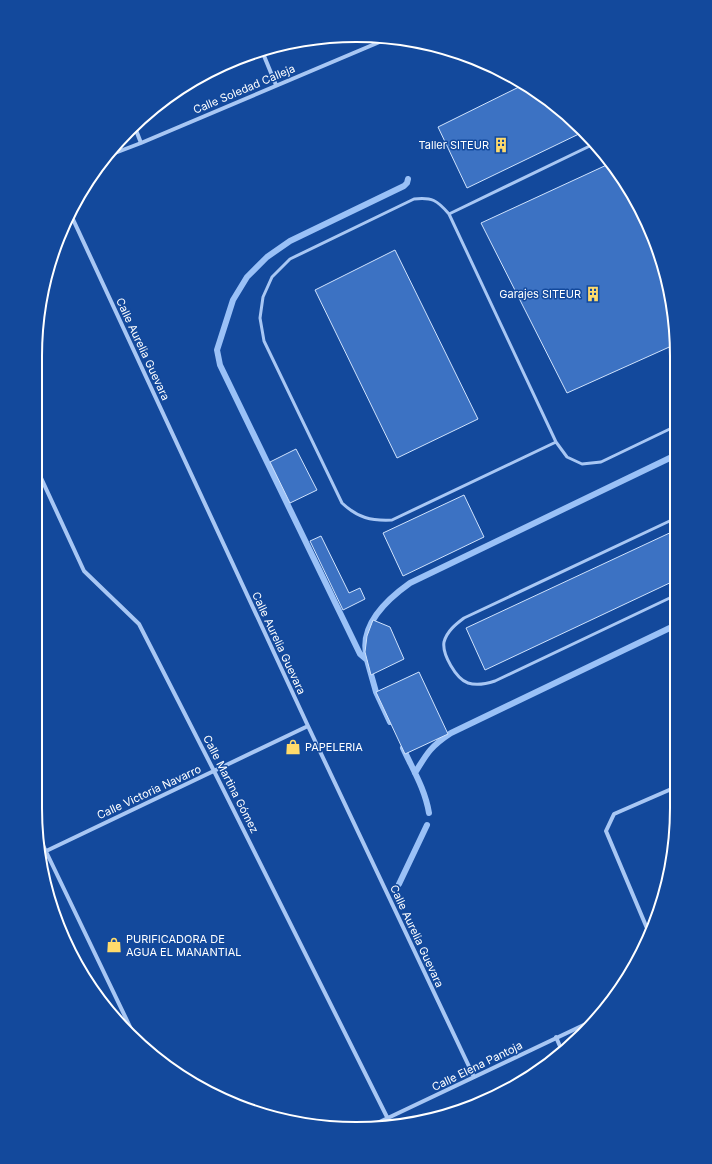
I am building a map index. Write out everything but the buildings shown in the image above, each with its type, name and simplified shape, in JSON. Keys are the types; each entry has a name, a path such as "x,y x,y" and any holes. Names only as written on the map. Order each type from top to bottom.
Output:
{"street":[{"name":"Calle Soledad Calleja","path":"117,152 377,43"},
{"path":"264,56 276,85"},
{"path":"137,131 142,143"},
{"name":"Calle Aurelia Guevara","path":"73,220 308,726 474,1077"},
{"name":"Calle Martina Gómez","path":"42,480 84,572 139,624 388,1119"},
{"name":"Calle Victoria Navarro","path":"45,851 308,726"},
{"path":"646,927 606,831 614,814 670,790"},
{"path":"46,856 129,1024"},
{"name":"Calle Elena Pantoja","path":"388,1119 582,1025"},
{"path":"556,1037 560,1046"}],"lane":[{"path":"449,214 589,146"},
{"path":"556,442 392,520 376,521 351,512 342,503 264,341 260,318 263,297 272,277 290,259 414,199 427,198 439,203 449,214 556,442 567,457 582,464 601,462 670,429"},
{"path":"670,521 464,618 452,627 444,642 447,659 454,672 466,683 483,685 495,681 670,598"}],"waterway":[{"path":"390,722 376,692 367,660 360,654 220,365 217,350 233,300 247,277 267,257 290,241 404,186 408,179"},
{"path":"367,658 365,646 370,625 383,606 410,583 670,458"},
{"path":"415,773 430,750 451,733 670,628"},
{"path":"403,748 422,788 429,813"},
{"path":"399,884 427,825"}],"place":[{"name":"Taller SITEUR","path":"501,145"},
{"name":"Garajes SITEUR","path":"593,294"},
{"name":"PAPELERIA","path":"293,747"},
{"name":"PURIFICADORA DE AGUA EL MANANTIAL","path":"114,945"}]}
